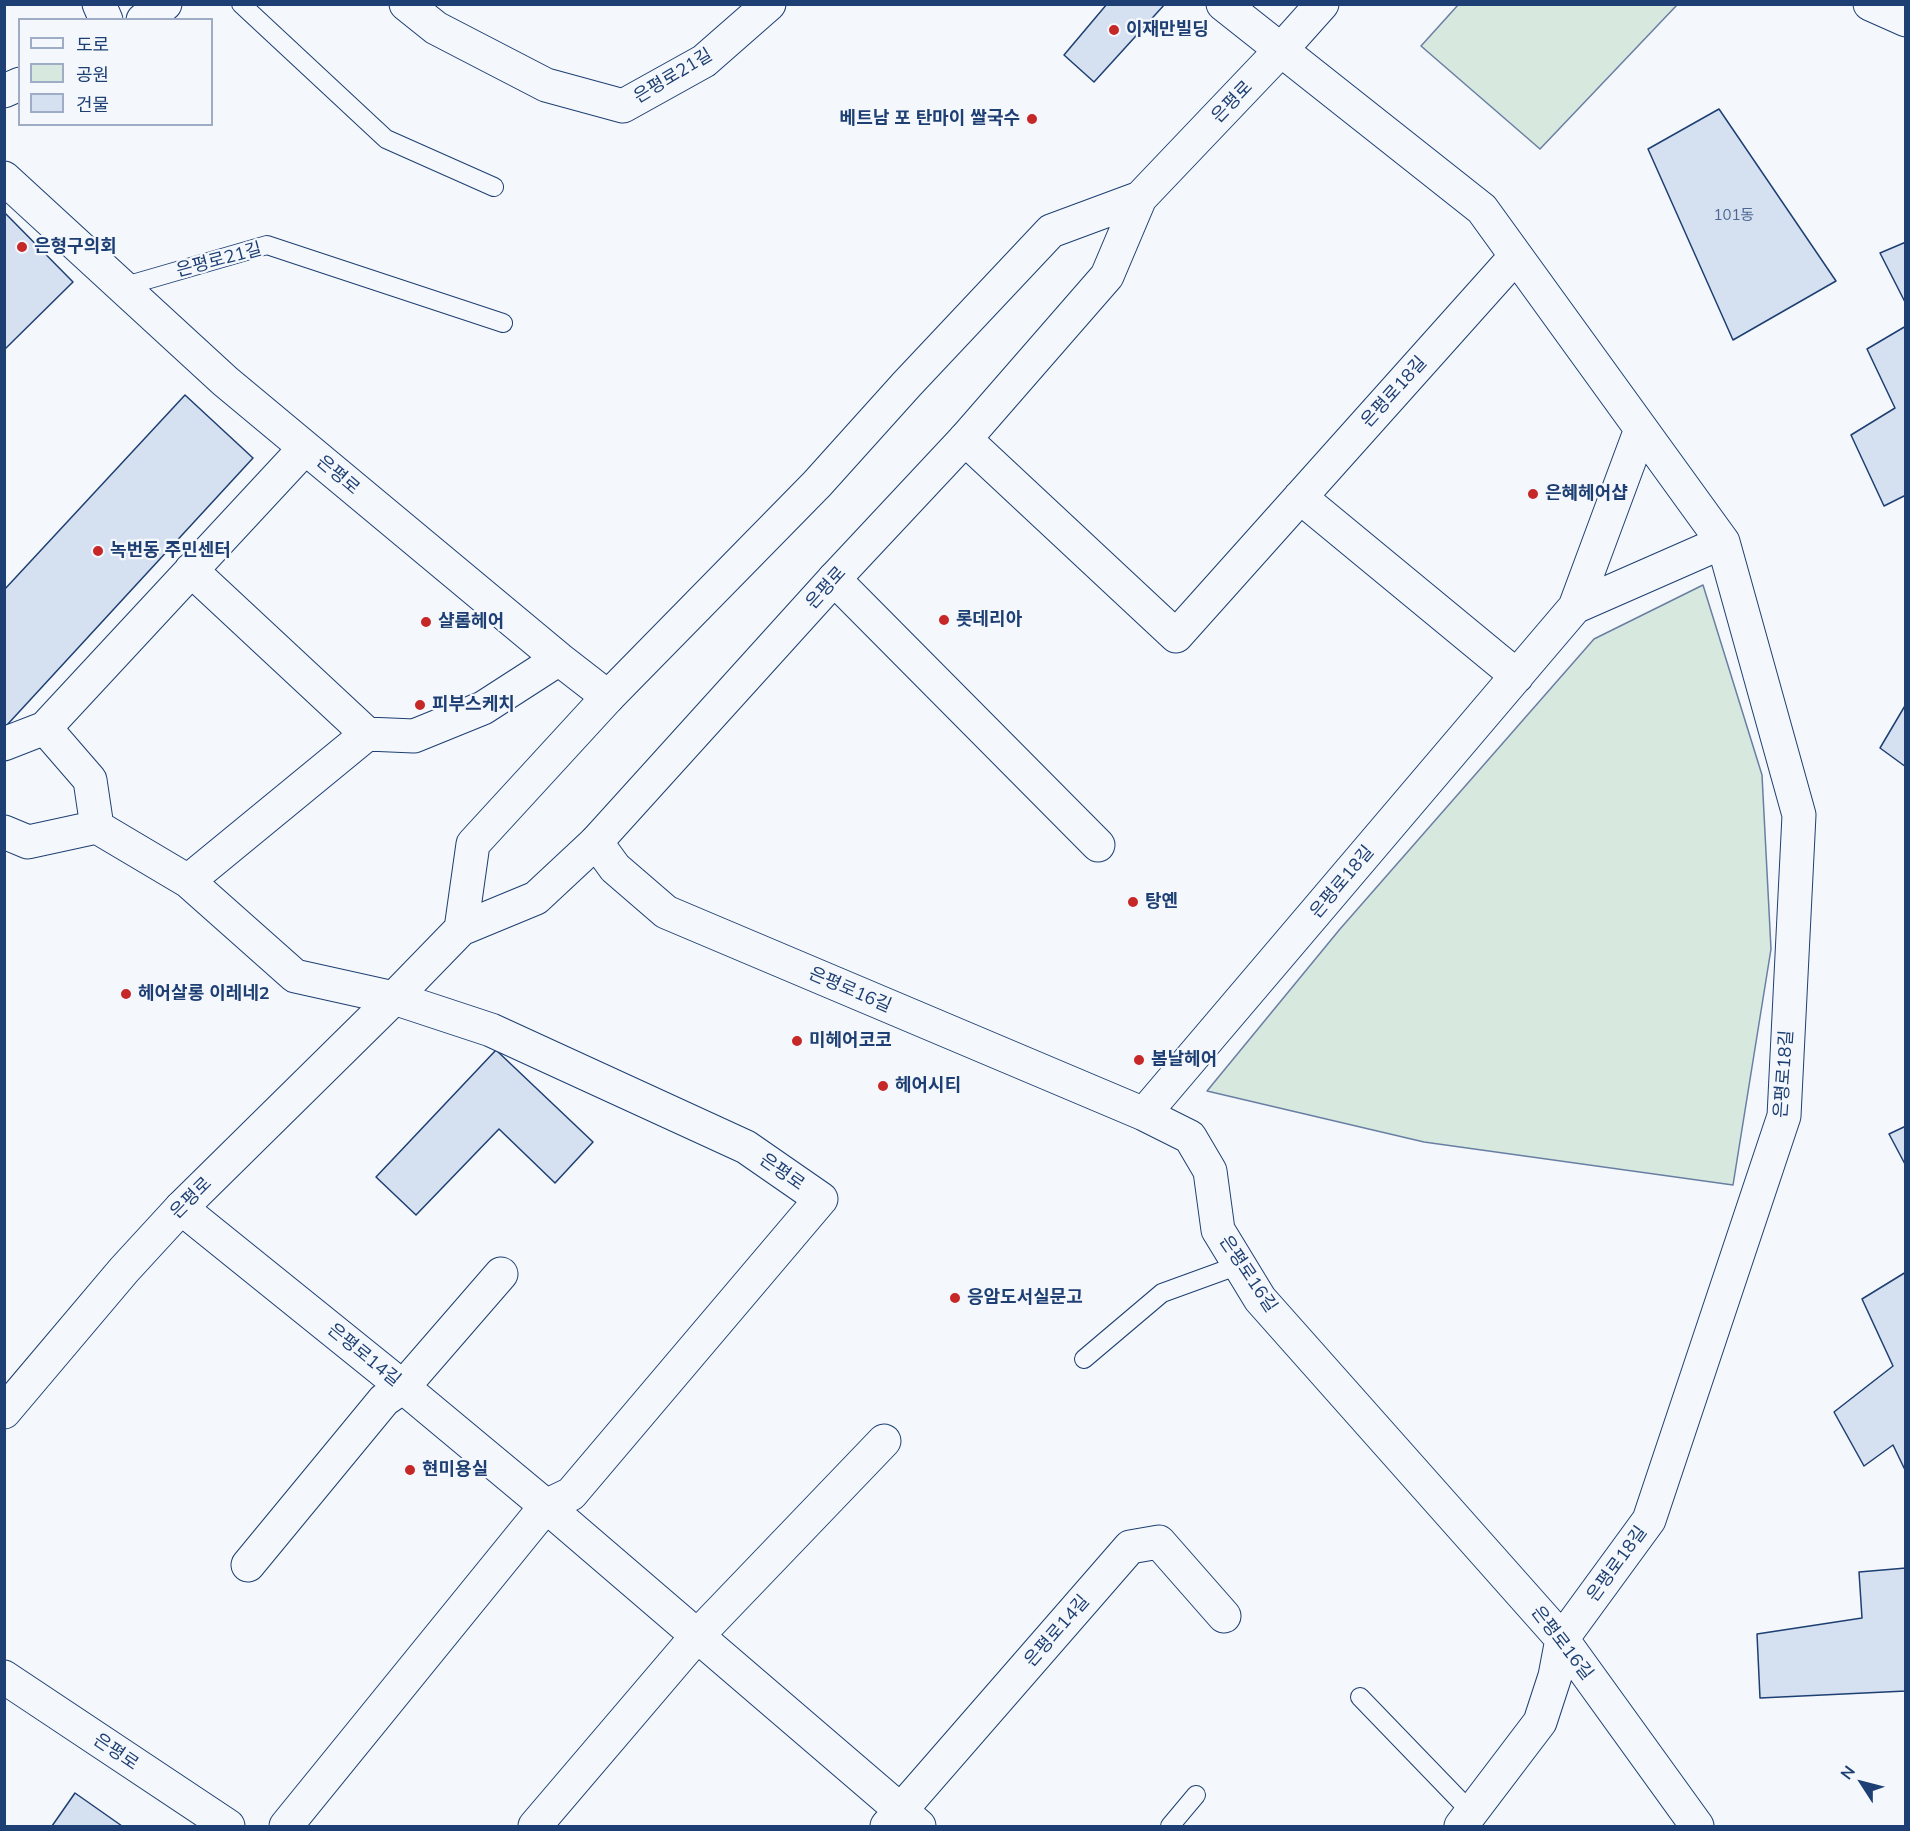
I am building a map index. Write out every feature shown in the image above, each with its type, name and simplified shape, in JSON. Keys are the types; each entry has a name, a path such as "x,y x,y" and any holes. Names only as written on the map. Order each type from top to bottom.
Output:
{"street":[{"path":"99,4 105,18"},
{"path":"146,18 165,4"},
{"name":"은평로21길","path":"406,4 436,28 546,85 622,106 705,61 769,4"},
{"name":"은평로18길","path":"1223,4 1482,209 1723,542 1799,815 1784,1116 1649,1520 1562,1639"},
{"name":"은평로","path":"8,1400 181,1208 394,998 461,928 536,898 596,842 834,579 965,439 1107,276 1140,198 1281,51 1322,4"},
{"path":"4,91 18,85"},
{"path":"4,178 122,286"},
{"name":"은평로","path":"461,928 473,843 608,697 817,484 907,384 1051,231 1140,198"},
{"name":"은평로18길","path":"965,439 1176,636 1516,256"},
{"name":"은평로","path":"122,286 225,381 558,659 608,697"},
{"path":"1575,607 1641,429"},
{"path":"4,744 45,728 305,448"},
{"path":"1300,497 1517,676"},
{"name":"은평로18길","path":"1144,1114 1575,607 1723,542"},
{"path":"191,570 367,734 414,736 483,708 558,659"},
{"path":"834,579 1098,845"},
{"path":"45,728 90,780 97,827"},
{"path":"188,881 367,734"},
{"path":"4,832 27,842 97,827 188,881 295,976 394,998"},
{"name":"은평로16길","path":"596,842 615,868 666,912 1144,1114 1190,1137 1210,1171 1218,1230 1260,1299 1562,1639 1697,1827"},
{"name":"은평로","path":"394,998 491,1030 746,1147 821,1199 572,1494 546,1506"},
{"name":"은평로14길","path":"181,1208 546,1506 697,1636 902,1821 1130,1547 1159,1542 1224,1616"},
{"path":"248,1565 384,1400 403,1387 501,1274"},
{"path":"534,1827 697,1636 884,1440"},
{"path":"286,1827 546,1506"},
{"path":"1466,1819 1540,1722 1555,1676 1562,1639"},
{"name":"은평로","path":"4,1677 228,1827"}],"lane":[{"path":"241,4 386,140 494,188"},
{"name":"은평로21길","path":"122,286 267,245 502,323"},
{"path":"1084,1359 1161,1293 1239,1265"},
{"path":"1360,1697 1466,1819"},
{"path":"1170,1827 1196,1795"}],"green space":[{"path":"1458,5 1677,5 1540,149 1421,46"},
{"path":"1703,585 1762,775 1771,949 1733,1185 1424,1142 1207,1091 1340,929 1594,639"}],"building":[{"name":"이재만빌딩","path":"1107,4 1165,4 1094,82 1064,55"},
{"path":"1719,109 1836,281 1733,340 1648,149"},
{"name":"은형구의회","path":"4,212 73,282 4,350"},
{"path":"1906,242 1906,304 1880,253"},
{"path":"1906,326 1906,495 1884,506 1851,435 1895,408 1867,349"},
{"path":"185,395 253,458 7,725 4,724 4,590"},
{"path":"1906,704 1906,767 1880,748"},
{"path":"496,1050 593,1142 555,1183 499,1129 416,1215 376,1177"},
{"path":"1906,1126 1906,1166 1889,1134"},
{"path":"1906,1272 1906,1472 1893,1445 1864,1466 1834,1412 1893,1366 1862,1299"},
{"path":"1906,1568 1906,1691 1760,1698 1757,1634 1862,1618 1859,1572"},
{"path":"75,1793 122,1826 52,1826"}],"place":[{"name":"이재만빌딩","path":"1114,30"},
{"name":"베트남 포 탄마이 쌀국수","path":"1032,119"},
{"name":"은형구의회","path":"22,247"},
{"name":"은혜헤어샵","path":"1533,494"},
{"name":"녹번동 주민센터","path":"98,551"},
{"name":"롯데리아","path":"944,620"},
{"name":"샬롬헤어","path":"426,622"},
{"name":"피부스케치","path":"420,705"},
{"name":"탕옌","path":"1133,902"},
{"name":"헤어살롱 이레네2","path":"126,994"},
{"name":"미헤어코코","path":"797,1041"},
{"name":"봄날헤어","path":"1139,1060"},
{"name":"헤어시티","path":"883,1086"},
{"name":"응암도서실문고","path":"955,1298"},
{"name":"현미용실","path":"410,1470"}]}
